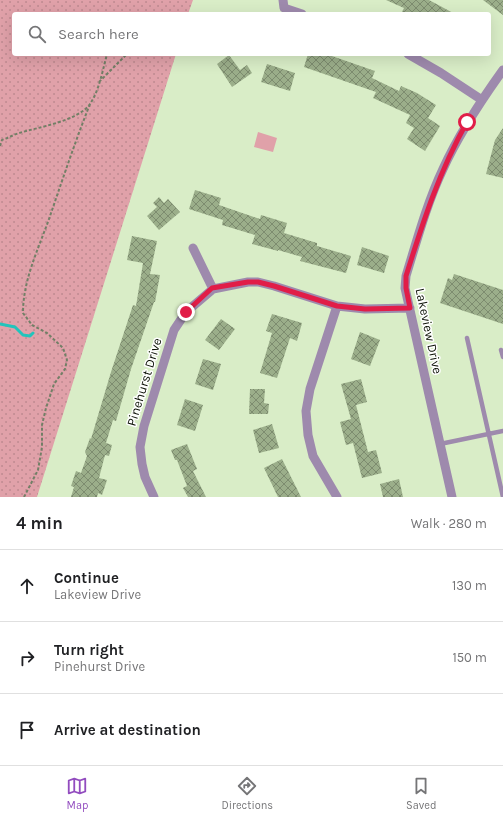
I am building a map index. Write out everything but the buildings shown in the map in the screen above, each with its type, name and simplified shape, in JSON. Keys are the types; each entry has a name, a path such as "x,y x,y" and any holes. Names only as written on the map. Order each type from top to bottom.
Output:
{"street":[{"path":"283,0 284,8 296,12"},
{"path":"411,56 441,73 482,100"},
{"name":"Lakeview Drive","path":"452,497 410,308 406,288 406,276 430,202 458,138 467,122 503,70"},
{"path":"193,248 212,288 240,283 258,282 337,306 365,309 410,308"},
{"name":"Pinehurst Drive","path":"154,497 145,477 142,464 140,447 144,426 174,330 186,312 212,288"},
{"path":"337,306 310,389 306,411 308,435 313,456 337,497"}],"lane":[{"path":"466,338 503,497"},
{"path":"501,350 503,357"},
{"path":"440,444 503,431"}],"path":[{"path":"24,497 38,470 42,447 42,425 46,408 54,384 65,369 67,360 63,348 47,333 32,325 23,313 23,296 36,250 48,221 106,56"},
{"path":"98,83 125,56"},
{"path":"0,146 2,140 17,134 66,120 82,112 90,104"}],"shaded area":[{"path":"0,0 193,0 189,12 12,12 12,56 175,56 37,497 0,497"},
{"path":"258,132 277,138 273,152 254,147"}],"waterway":[{"path":"0,324 15,327 23,335 30,336 33,333"}],"route":[{"path":"186,312 212,288 248,282 258,282 274,286 337,306 365,309 410,308 406,288 406,276 430,202 443,170 467,122"}]}
